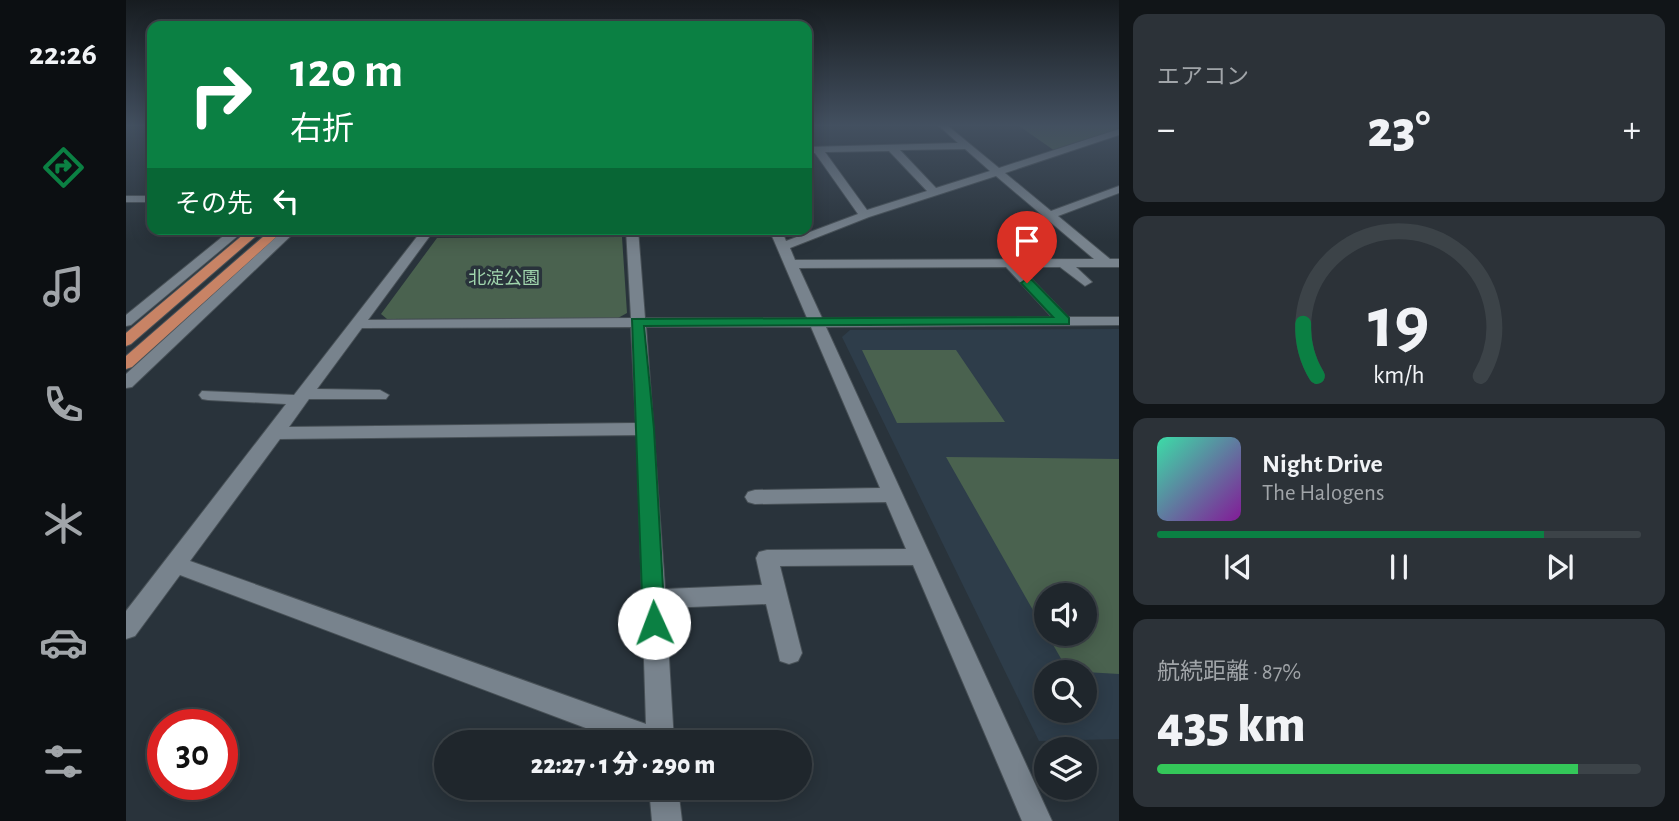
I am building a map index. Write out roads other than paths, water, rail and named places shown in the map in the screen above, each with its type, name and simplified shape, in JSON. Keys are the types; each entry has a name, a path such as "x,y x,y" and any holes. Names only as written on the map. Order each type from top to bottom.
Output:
{"main road":[{"path":"126,341 251,235"},
{"path":"126,364 272,235"}],"street":[{"path":"824,164 865,215"},
{"path":"908,164 934,192"},
{"path":"988,164 1113,263 1119,272"},
{"path":"783,247 865,215 1024,164"},
{"path":"1051,215 1116,193"},
{"path":"126,199 147,199"},
{"path":"126,322 233,235"},
{"path":"126,383 286,235"},
{"path":"126,629 424,235"},
{"path":"632,235 646,429 658,730"},
{"path":"783,247 1009,263 1113,263"},
{"path":"783,247 1037,821"},
{"path":"1009,263 1064,321"},
{"path":"1062,263 1085,282"},
{"path":"357,324 1119,321"},
{"path":"208,395 380,395"},
{"path":"274,433 646,429"},
{"path":"755,497 892,495"},
{"path":"789,653 767,558 920,557"},
{"path":"176,564 626,730"},
{"path":"653,599 774,594"},
{"path":"665,800 667,821"}],"park label":[{"name":"北淀公園","path":"504,278"}]}
